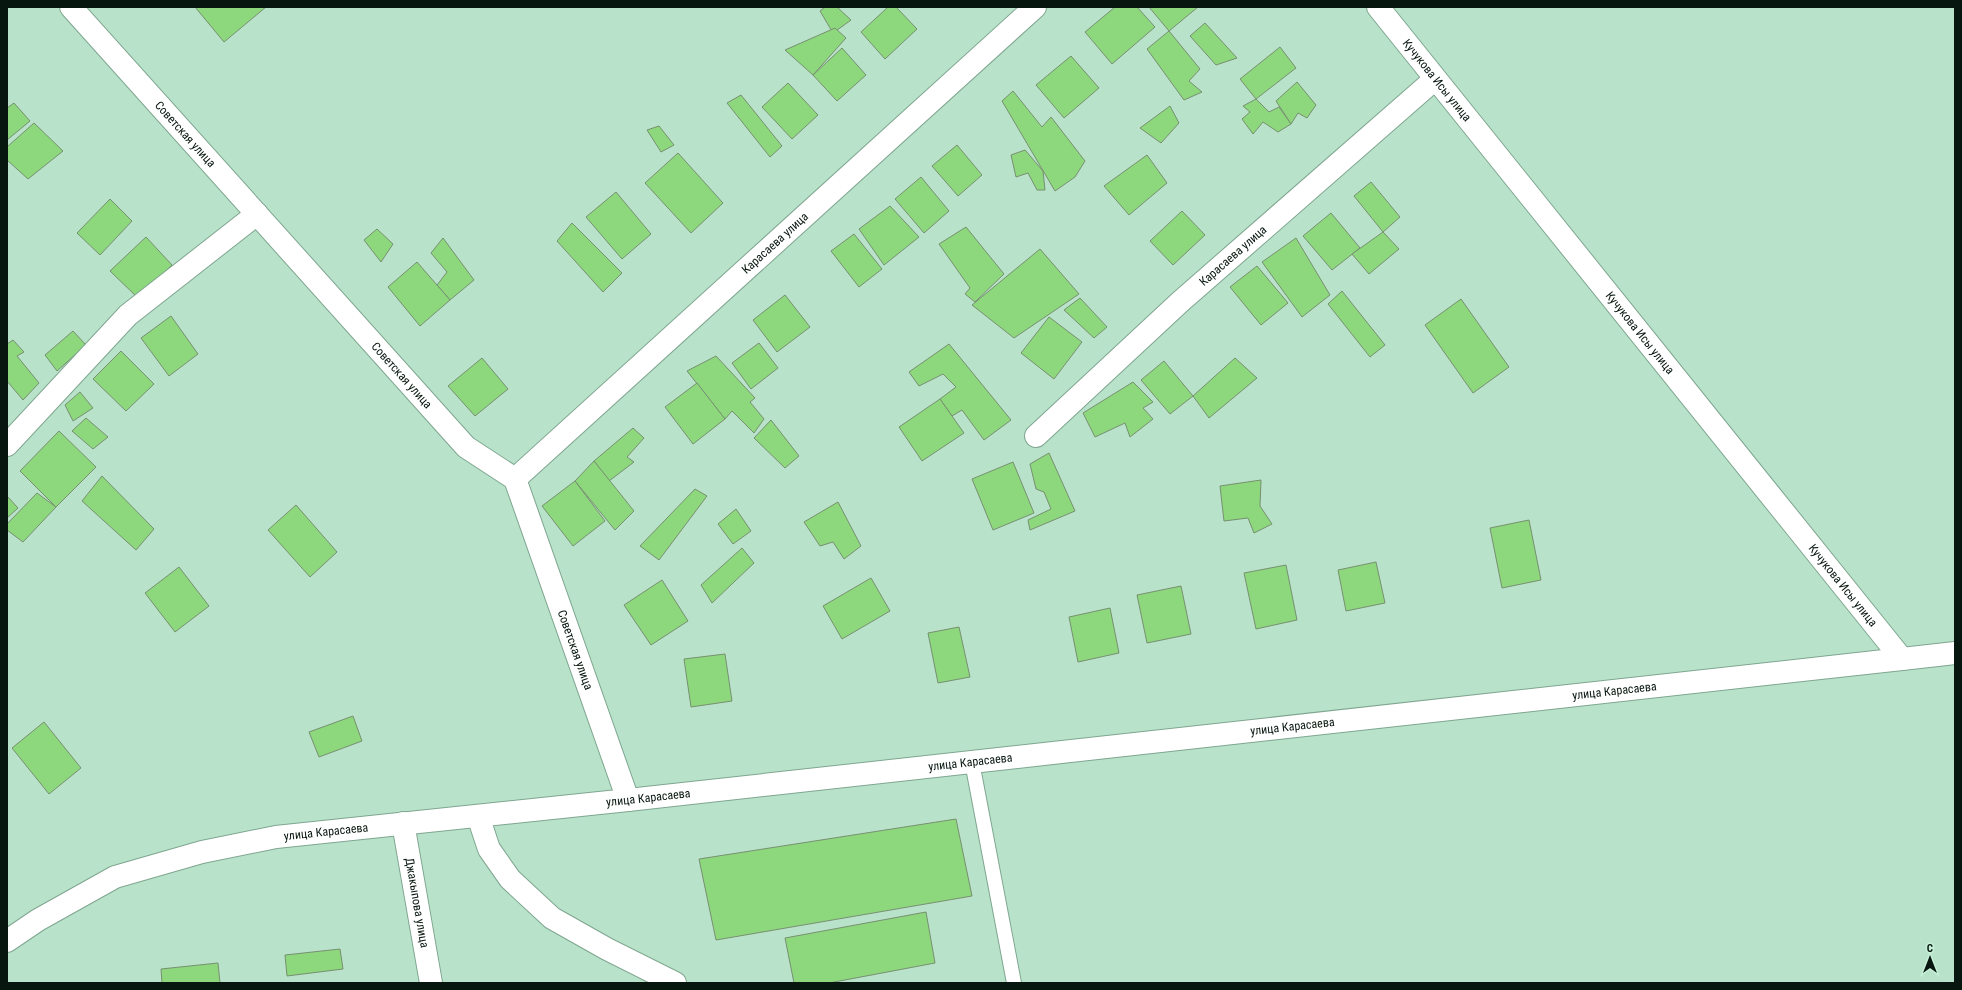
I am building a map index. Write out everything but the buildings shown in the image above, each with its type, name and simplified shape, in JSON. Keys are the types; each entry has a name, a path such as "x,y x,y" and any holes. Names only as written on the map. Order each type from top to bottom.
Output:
{"street":[{"name":"Советская улица","path":"71,7 466,447 515,479 628,800"},
{"name":"Карасаева улица","path":"515,479 1035,7"},
{"name":"Кучукова Исы улица","path":"1378,7 1902,659"},
{"name":"Карасаева улица","path":"1036,436 1180,302 1435,79"},
{"path":"7,445 128,315 257,214"},
{"name":"улица Карасаева","path":"7,941 38,920 115,877 202,852 276,837 628,800 1955,653"},
{"path":"478,816 489,849 510,879 552,918 675,983"},
{"name":"Джакыпова улица","path":"403,824 431,983"}],"lane":[{"path":"972,762 1014,983"}]}
